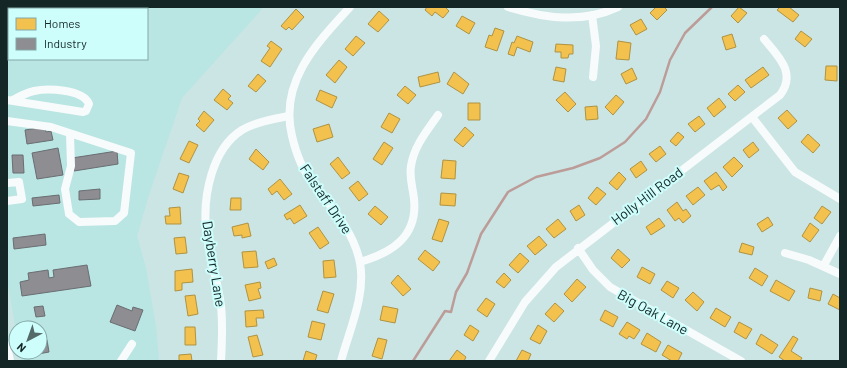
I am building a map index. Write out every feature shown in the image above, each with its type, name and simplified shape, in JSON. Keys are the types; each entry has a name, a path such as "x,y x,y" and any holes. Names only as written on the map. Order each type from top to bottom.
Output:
{"street":[{"name":"Falstaff Drive","path":"341,361 360,296 360,262 348,229 305,171 294,145 289,116 292,91 302,65 317,43 350,7"},
{"path":"508,7 565,19 592,15 618,7"},
{"path":"592,15 596,46 593,77"},
{"name":"Holly Hill Road","path":"489,361 516,316 535,289 556,267 578,248 780,95 784,89 787,78 787,70 764,39"},
{"path":"46,90 83,96 88,104 86,111 83,112 10,100 22,95 46,90"},
{"path":"360,262 375,258 392,250 409,230 414,212 410,174 412,158 418,144 438,115"},
{"name":"Dayberry Lane","path":"221,361 221,306 206,228 208,194 211,178 220,156 233,137 253,125 289,116"},
{"path":"752,117 795,172 840,199"},
{"path":"7,121 51,127 131,153 124,213 114,220 79,222 69,214 65,189 71,166 70,134"},
{"path":"7,183 19,182 22,199 7,201"},
{"path":"824,265 840,236"},
{"name":"Big Oak Lane","path":"578,248 592,270 610,287 741,361"},
{"path":"785,253 824,265 840,274"},
{"path":"121,361 132,344"},
{"path":"7,345 10,361"}],"shaded area":[{"path":"7,7 264,7 182,98 149,195 137,236 146,268 156,326 159,361 21,361 48,360 48,320 14,320 7,279"}],"building: Homes":[{"path":"427,7 445,7 449,11 443,18 435,12 432,16 425,10"},
{"path":"656,7 664,7 667,10 657,20 650,13"},
{"path":"739,7 747,13 738,23 731,16"},
{"path":"780,7 789,7 799,15 793,22 777,10"},
{"path":"296,9 304,17 292,30 289,27 286,30 281,26"},
{"path":"379,11 389,20 378,32 368,24"},
{"path":"462,16 475,23 469,34 456,26"},
{"path":"641,19 647,29 636,35 630,25"},
{"path":"495,28 504,31 497,51 485,47 489,35 492,36"},
{"path":"801,31 812,39 805,47 795,39"},
{"path":"732,34 736,47 726,50 722,37"},
{"path":"356,36 365,43 353,56 345,49"},
{"path":"517,36 533,42 530,52 517,47 514,56 508,54 512,42 514,43"},
{"path":"271,41 282,49 270,67 261,61 270,48 267,46"},
{"path":"618,41 631,43 629,60 616,59"},
{"path":"556,44 573,45 573,54 569,54 568,58 561,58 561,52 555,52"},
{"path":"339,60 347,67 335,83 326,75"},
{"path":"826,66 837,66 837,81 825,80"},
{"path":"556,67 566,69 564,82 553,80"},
{"path":"763,67 769,75 751,88 745,80"},
{"path":"632,68 637,79 626,84 621,74"},
{"path":"438,72 440,82 420,87 418,77"},
{"path":"454,72 469,84 463,94 447,84"},
{"path":"258,74 266,81 256,92 248,86"},
{"path":"738,85 745,92 735,101 728,94"},
{"path":"405,86 416,95 408,104 397,95"},
{"path":"223,89 231,96 228,99 233,103 227,110 214,100"},
{"path":"320,90 337,97 332,108 316,100"},
{"path":"565,92 576,104 568,112 556,100"},
{"path":"616,95 624,102 613,115 605,107"},
{"path":"719,98 726,107 714,117 707,108"},
{"path":"468,103 480,103 480,120 468,120"},
{"path":"597,106 598,119 586,120 585,107"},
{"path":"787,110 797,121 788,129 778,118"},
{"path":"204,111 214,120 204,132 196,125 200,121 198,119"},
{"path":"389,113 400,119 392,133 381,127"},
{"path":"699,116 705,124 695,132 688,124"},
{"path":"329,124 333,137 317,142 313,129"},
{"path":"465,127 474,135 463,147 454,140"},
{"path":"678,132 684,137 676,146 670,141"},
{"path":"808,134 820,145 813,153 801,142"},
{"path":"189,141 198,145 189,163 180,159"},
{"path":"384,142 393,148 382,165 373,159"},
{"path":"753,142 759,150 749,158 743,150"},
{"path":"660,146 666,154 656,162 649,154"},
{"path":"256,149 269,162 263,170 249,159"},
{"path":"338,157 350,173 342,179 330,164"},
{"path":"734,157 743,166 732,177 723,167"},
{"path":"443,160 456,161 455,179 441,178"},
{"path":"641,161 647,170 636,178 630,169"},
{"path":"619,172 626,179 617,190 609,183"},
{"path":"716,172 727,187 723,191 719,185 711,190 704,181"},
{"path":"179,173 189,176 183,193 173,189"},
{"path":"280,179 292,194 284,200 277,191 272,195 268,189"},
{"path":"358,181 368,194 359,201 349,188"},
{"path":"597,187 606,194 596,205 588,198"},
{"path":"698,187 705,195 693,205 686,196"},
{"path":"441,193 456,194 455,206 440,205"},
{"path":"231,198 241,198 241,210 230,210"},
{"path":"677,202 683,211 686,209 691,216 683,223 679,218 675,221 667,210"},
{"path":"300,205 307,216 294,224 290,218 287,220 284,215"},
{"path":"579,205 585,215 576,221 570,211"},
{"path":"375,206 388,217 381,225 368,214"},
{"path":"822,206 831,212 822,224 814,218"},
{"path":"180,207 181,224 166,224 165,216 170,216 169,208"},
{"path":"768,217 773,225 762,232 757,224"},
{"path":"659,218 665,226 651,235 646,227"},
{"path":"439,219 449,222 442,242 432,239"},
{"path":"558,219 566,229 554,238 546,229"},
{"path":"248,223 251,236 242,238 242,235 234,236 232,227"},
{"path":"810,223 819,230 810,242 802,236"},
{"path":"318,227 329,243 320,249 309,233"},
{"path":"539,236 547,245 535,255 527,246"},
{"path":"185,237 187,253 176,254 174,238"},
{"path":"742,243 754,247 752,255 739,252"},
{"path":"618,249 630,260 622,268 611,258"},
{"path":"425,250 440,262 433,271 418,259"},
{"path":"256,251 258,267 244,268 242,252"},
{"path":"520,253 529,261 518,273 509,265"},
{"path":"274,258 277,265 268,269 265,262"},
{"path":"334,260 336,277 324,278 323,261"},
{"path":"642,267 655,274 650,284 637,277"},
{"path":"755,268 768,276 762,286 749,278"},
{"path":"192,269 193,282 182,283 182,290 175,291 175,271"},
{"path":"504,273 511,280 504,288 496,282"},
{"path":"398,275 411,289 403,296 391,283"},
{"path":"577,279 586,287 572,302 564,294"},
{"path":"776,280 795,291 789,301 770,291"},
{"path":"667,281 679,288 673,298 661,290"},
{"path":"260,282 261,288 258,289 261,298 249,301 245,285"},
{"path":"810,288 822,291 820,301 808,298"},
{"path":"323,291 334,294 328,313 317,310"},
{"path":"693,292 704,302 697,311 685,300"},
{"path":"833,294 840,298 840,310 828,304"},
{"path":"195,295 198,314 188,316 185,296"},
{"path":"486,298 495,304 487,317 477,310"},
{"path":"555,303 564,311 554,322 545,314"},
{"path":"383,306 398,309 395,323 380,320"},
{"path":"716,308 731,317 725,327 710,318"},
{"path":"263,310 264,318 256,318 257,326 246,327 245,311"},
{"path":"605,310 618,317 613,327 600,320"},
{"path":"312,321 325,324 321,340 308,337"},
{"path":"627,322 640,330 634,339 629,336 627,339 619,334"},
{"path":"739,322 752,329 746,339 734,332"},
{"path":"470,325 479,331 473,341 464,335"},
{"path":"538,325 547,331 540,344 530,339"},
{"path":"185,327 195,327 196,345 185,345"},
{"path":"647,333 661,342 656,352 641,344"},
{"path":"761,334 778,345 772,354 756,344"},
{"path":"257,335 263,355 253,357 248,337"},
{"path":"793,336 798,339 791,351 802,358 800,361 785,361 779,357"},
{"path":"378,338 387,340 382,359 372,356"},
{"path":"668,345 682,353 678,361 672,361 662,355"},
{"path":"457,350 466,357 464,361 449,361"},
{"path":"522,350 531,354 528,361 516,361"},
{"path":"306,351 317,355 315,361 303,361"},
{"path":"191,354 192,361 179,361 179,355"}],"building: Industry":[{"path":"7,7 20,8 8,8 7,20"},
{"path":"45,127 46,132 51,131 53,140 27,144 25,130"},
{"path":"58,148 63,175 37,179 32,153"},
{"path":"117,151 118,164 74,171 72,158"},
{"path":"12,155 23,155 24,173 13,173"},
{"path":"100,189 100,199 79,200 79,191"},
{"path":"59,195 60,203 33,206 32,198"},
{"path":"45,234 46,245 14,249 13,238"},
{"path":"87,265 91,286 22,296 20,282 29,280 28,273 48,270 49,278 54,277 53,270"},
{"path":"117,305 132,311 133,307 143,310 135,331 110,322"},
{"path":"43,306 45,316 36,317 34,307"}],"waterway":[{"path":"413,361 445,311 451,312 456,292 467,273 481,234 508,192 536,177 573,168 600,158 625,142 646,119 660,92 670,60 685,33 712,7"}]}
